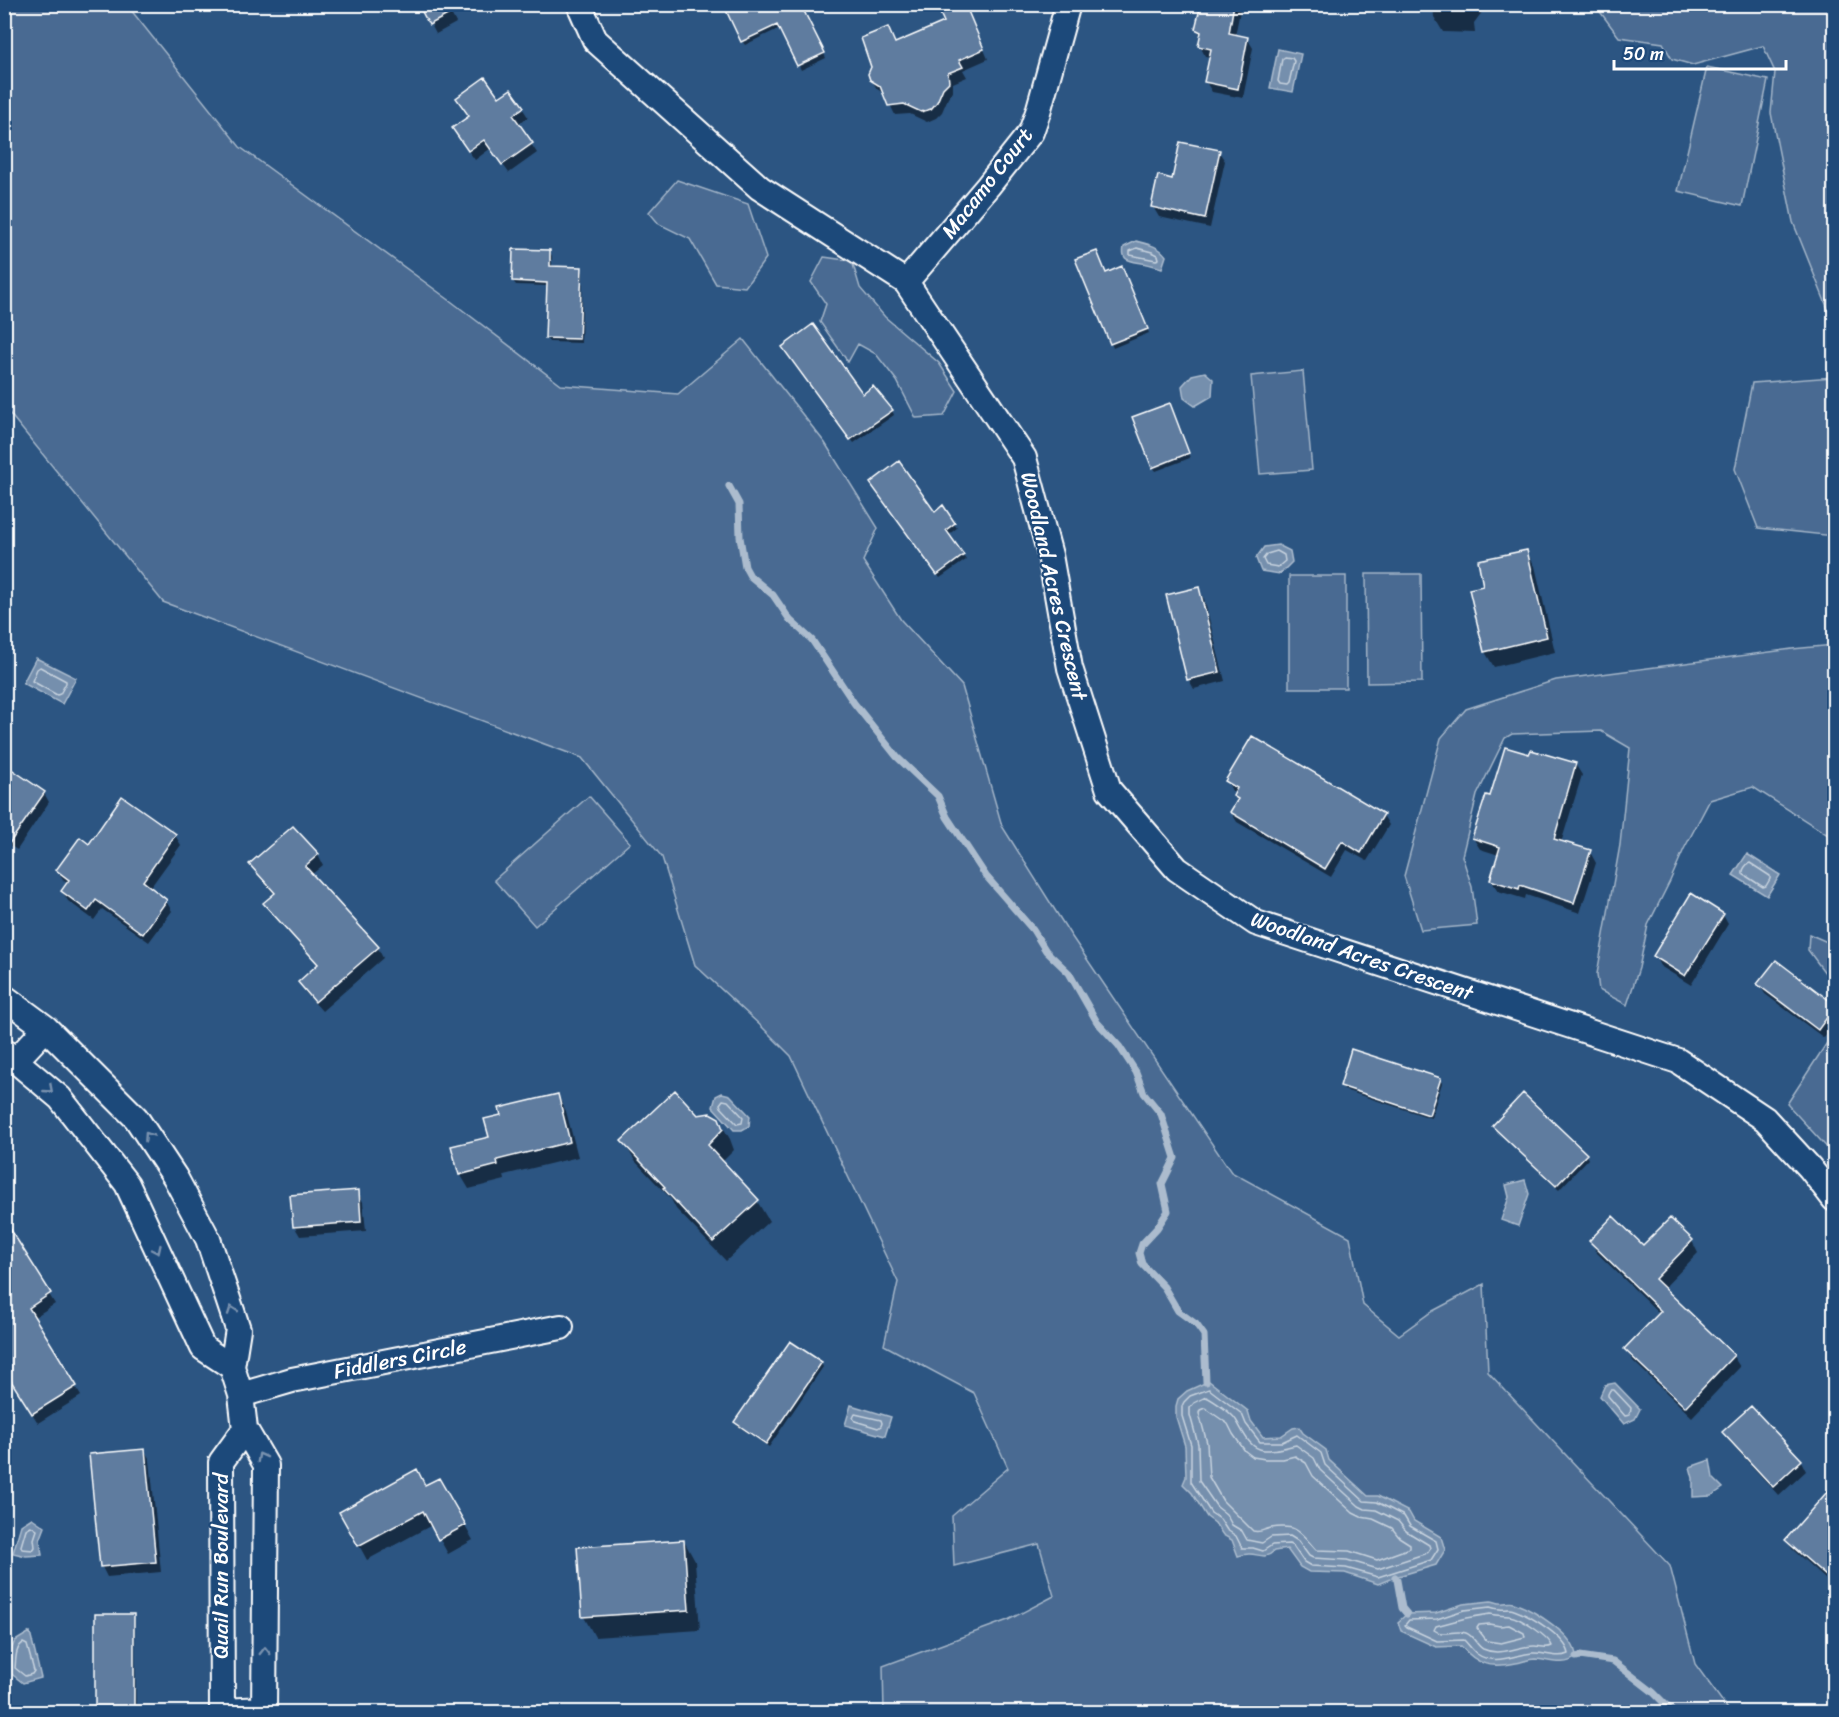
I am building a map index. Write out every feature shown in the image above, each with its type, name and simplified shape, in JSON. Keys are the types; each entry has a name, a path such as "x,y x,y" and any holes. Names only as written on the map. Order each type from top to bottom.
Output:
{"street":[{"name":"Woodland Acres Crescent","path":"579,4 595,40 760,188 906,282 1024,458 1050,555 1070,668 1108,790 1177,869 1256,923 1678,1061 1765,1119 1810,1168 1834,1199"},
{"name":"Macamo Court","path":"906,282 1031,132 1068,4"},
{"name":"Quail Run Boulevard","path":"4,997 46,1028 136,1118 175,1177 208,1239 238,1329 232,1367 241,1395 245,1429 266,1465 264,1711 222,1712 221,1462 245,1429"},
{"path":"46,1028 10,1056 60,1098 127,1184 203,1348 232,1367"},
{"name":"Fiddlers Circle","path":"241,1395 292,1380 561,1327"}],"shaded area":[{"path":"4,5 127,5 240,147 561,385 678,394 743,339 825,443 878,528 863,561 901,620 962,686 1002,826 1070,934 1231,1172 1350,1237 1363,1305 1399,1335 1431,1312 1484,1284 1488,1372 1670,1566 1695,1664 1730,1712 884,1712 883,1666 1008,1620 1054,1596 1039,1544 954,1566 952,1516 1008,1468 974,1393 884,1345 898,1282 791,1056 695,965 662,857 582,758 163,602 5,408"},
{"path":"1595,5 1834,5 1834,324 1793,222 1771,113 1775,72 1763,46 1693,65 1672,59 1663,43 1619,37"},
{"path":"1707,67 1768,80 1742,206 1678,191"},
{"path":"677,180 748,204 766,258 745,287 716,284 690,239 659,224 649,212"},
{"path":"824,257 852,261 860,288 885,317 939,363 957,391 944,416 916,418 897,381 876,354 858,344 848,362 820,322 826,304 811,282"},
{"path":"1303,371 1312,470 1260,474 1251,376"},
{"path":"1834,377 1834,536 1758,528 1735,469 1752,383"},
{"path":"1366,574 1421,574 1422,682 1367,683"},
{"path":"1289,576 1346,576 1346,688 1289,688"},
{"path":"1834,645 1834,839 1753,787 1710,800 1648,925 1639,968 1627,1005 1599,990 1597,974 1620,845 1630,748 1601,731 1512,734 1505,738 1477,795 1462,856 1472,887 1477,925 1421,930 1404,876 1441,738 1466,709 1556,680"},
{"path":"589,796 630,843 535,926 494,880"},
{"path":"1809,934 1834,945 1834,985 1808,950"},
{"path":"1834,1032 1834,1155 1787,1104"}],"water":[{"path":"1278,49 1301,54 1293,92 1270,88"},
{"path":"1136,241 1153,246 1166,256 1162,268 1125,258 1124,247"},
{"path":"1205,372 1213,379 1212,396 1195,406 1184,398 1182,386 1192,375"},
{"path":"1278,545 1290,551 1292,562 1280,574 1261,571 1256,558 1264,547"},
{"path":"36,658 76,678 62,704 23,683"},
{"path":"1747,854 1780,875 1767,896 1733,875"},
{"path":"722,1093 730,1095 750,1116 749,1126 742,1130 734,1130 713,1107 716,1096"},
{"path":"1525,1180 1529,1194 1518,1226 1501,1220 1509,1197 1506,1185"},
{"path":"1209,1381 1248,1411 1251,1421 1263,1437 1281,1436 1299,1427 1303,1433 1326,1450 1329,1460 1368,1496 1378,1496 1409,1512 1414,1521 1441,1537 1445,1550 1436,1565 1378,1584 1345,1573 1309,1572 1300,1567 1287,1549 1274,1551 1265,1556 1249,1554 1238,1556 1232,1540 1223,1535 1215,1523 1207,1517 1192,1493 1183,1484 1186,1477 1185,1446 1176,1417 1176,1406 1178,1399 1187,1391"},
{"path":"1615,1383 1640,1409 1635,1419 1624,1424 1600,1396 1605,1385"},
{"path":"851,1405 891,1417 885,1436 845,1425"},
{"path":"1710,1460 1713,1478 1723,1488 1711,1496 1693,1497 1693,1478 1690,1467"},
{"path":"32,1518 45,1527 40,1540 42,1555 26,1556 13,1553 21,1525"},
{"path":"1491,1601 1514,1603 1542,1617 1569,1640 1576,1657 1567,1662 1535,1659 1507,1665 1486,1664 1473,1658 1461,1646 1436,1647 1401,1631 1398,1622 1407,1614 1436,1613 1463,1604"},
{"path":"30,1632 41,1678 23,1683 9,1672 10,1652 15,1641"}],"building":[{"path":"418,4 468,4 429,25"},
{"path":"723,4 817,4 804,11 825,53 797,66 777,25 741,42"},
{"path":"950,4 965,4 984,49 959,60 963,67 948,73 949,82 931,109 921,112 904,104 888,106 880,86 870,80 868,74 871,67 861,38 888,27 895,43 944,22 938,9"},
{"path":"1201,4 1234,4 1229,33 1248,37 1238,89 1204,82 1211,49 1198,46 1201,32 1195,29"},
{"path":"485,77 499,97 511,89 524,107 513,115 533,143 502,165 484,140 468,151 452,128 469,116 456,98"},
{"path":"1180,142 1220,150 1205,219 1151,207 1158,175 1172,179"},
{"path":"513,249 550,250 550,266 582,267 579,339 545,338 547,283 512,281"},
{"path":"1097,251 1106,273 1122,266 1148,329 1110,344 1075,259"},
{"path":"813,324 863,394 873,386 893,410 850,440 782,347"},
{"path":"1170,403 1189,453 1152,468 1132,417"},
{"path":"899,461 935,512 943,505 955,523 946,530 964,555 937,575 870,483"},
{"path":"1527,550 1547,637 1484,652 1469,589 1483,586 1478,560"},
{"path":"1199,587 1220,672 1187,680 1166,595"},
{"path":"1252,736 1384,814 1361,853 1342,841 1325,869 1230,812 1238,799 1233,796 1237,788 1225,781"},
{"path":"1505,747 1529,754 1531,750 1576,763 1554,839 1591,850 1574,903 1520,885 1519,889 1490,880 1500,847 1472,838 1486,795 1490,796"},
{"path":"4,764 45,792 4,851"},
{"path":"122,796 176,834 143,881 167,900 143,934 96,900 88,911 61,891 69,880 56,870 80,837 89,844"},
{"path":"293,826 319,854 305,866 379,947 315,1002 298,982 318,964 263,903 275,893 249,864"},
{"path":"1691,893 1724,914 1685,976 1653,956"},
{"path":"1776,960 1834,1004 1834,1008 1818,1030 1757,984"},
{"path":"1351,1049 1441,1078 1429,1115 1340,1086"},
{"path":"675,1090 698,1115 710,1113 719,1118 723,1129 708,1145 759,1200 713,1242 621,1141"},
{"path":"1523,1093 1587,1154 1556,1186 1492,1126"},
{"path":"558,1094 570,1142 497,1160 498,1165 459,1175 451,1146 489,1137 484,1119 501,1115 499,1108"},
{"path":"359,1190 361,1222 293,1227 290,1195"},
{"path":"1613,1216 1643,1245 1670,1218 1693,1240 1655,1279 1734,1355 1685,1407 1624,1349 1661,1311 1589,1241"},
{"path":"4,1219 51,1293 29,1308 77,1386 32,1414 4,1370"},
{"path":"790,1341 822,1362 766,1444 734,1422"},
{"path":"1751,1406 1802,1460 1773,1487 1722,1432"},
{"path":"145,1449 156,1562 100,1567 89,1454"},
{"path":"417,1469 425,1485 439,1478 466,1525 438,1540 423,1511 358,1546 339,1512"},
{"path":"1834,1484 1834,1583 1785,1540"},
{"path":"684,1540 689,1610 582,1617 577,1547"},
{"path":"95,1614 134,1614 134,1708 95,1708"}],"waterway":[{"path":"729,486 739,504 740,537 745,567 750,576 773,595 790,620 812,640 854,703 897,757 938,796 947,817 986,876 1033,930 1046,951 1069,973 1097,1022 1119,1046 1136,1072 1144,1093 1161,1114 1175,1158 1162,1184 1168,1211 1157,1228 1142,1244 1139,1253 1142,1264 1164,1287 1178,1311 1196,1324 1204,1335 1206,1382"},
{"path":"1395,1577 1402,1608 1407,1614"},
{"path":"1576,1657 1613,1661 1653,1692 1673,1712"}]}
